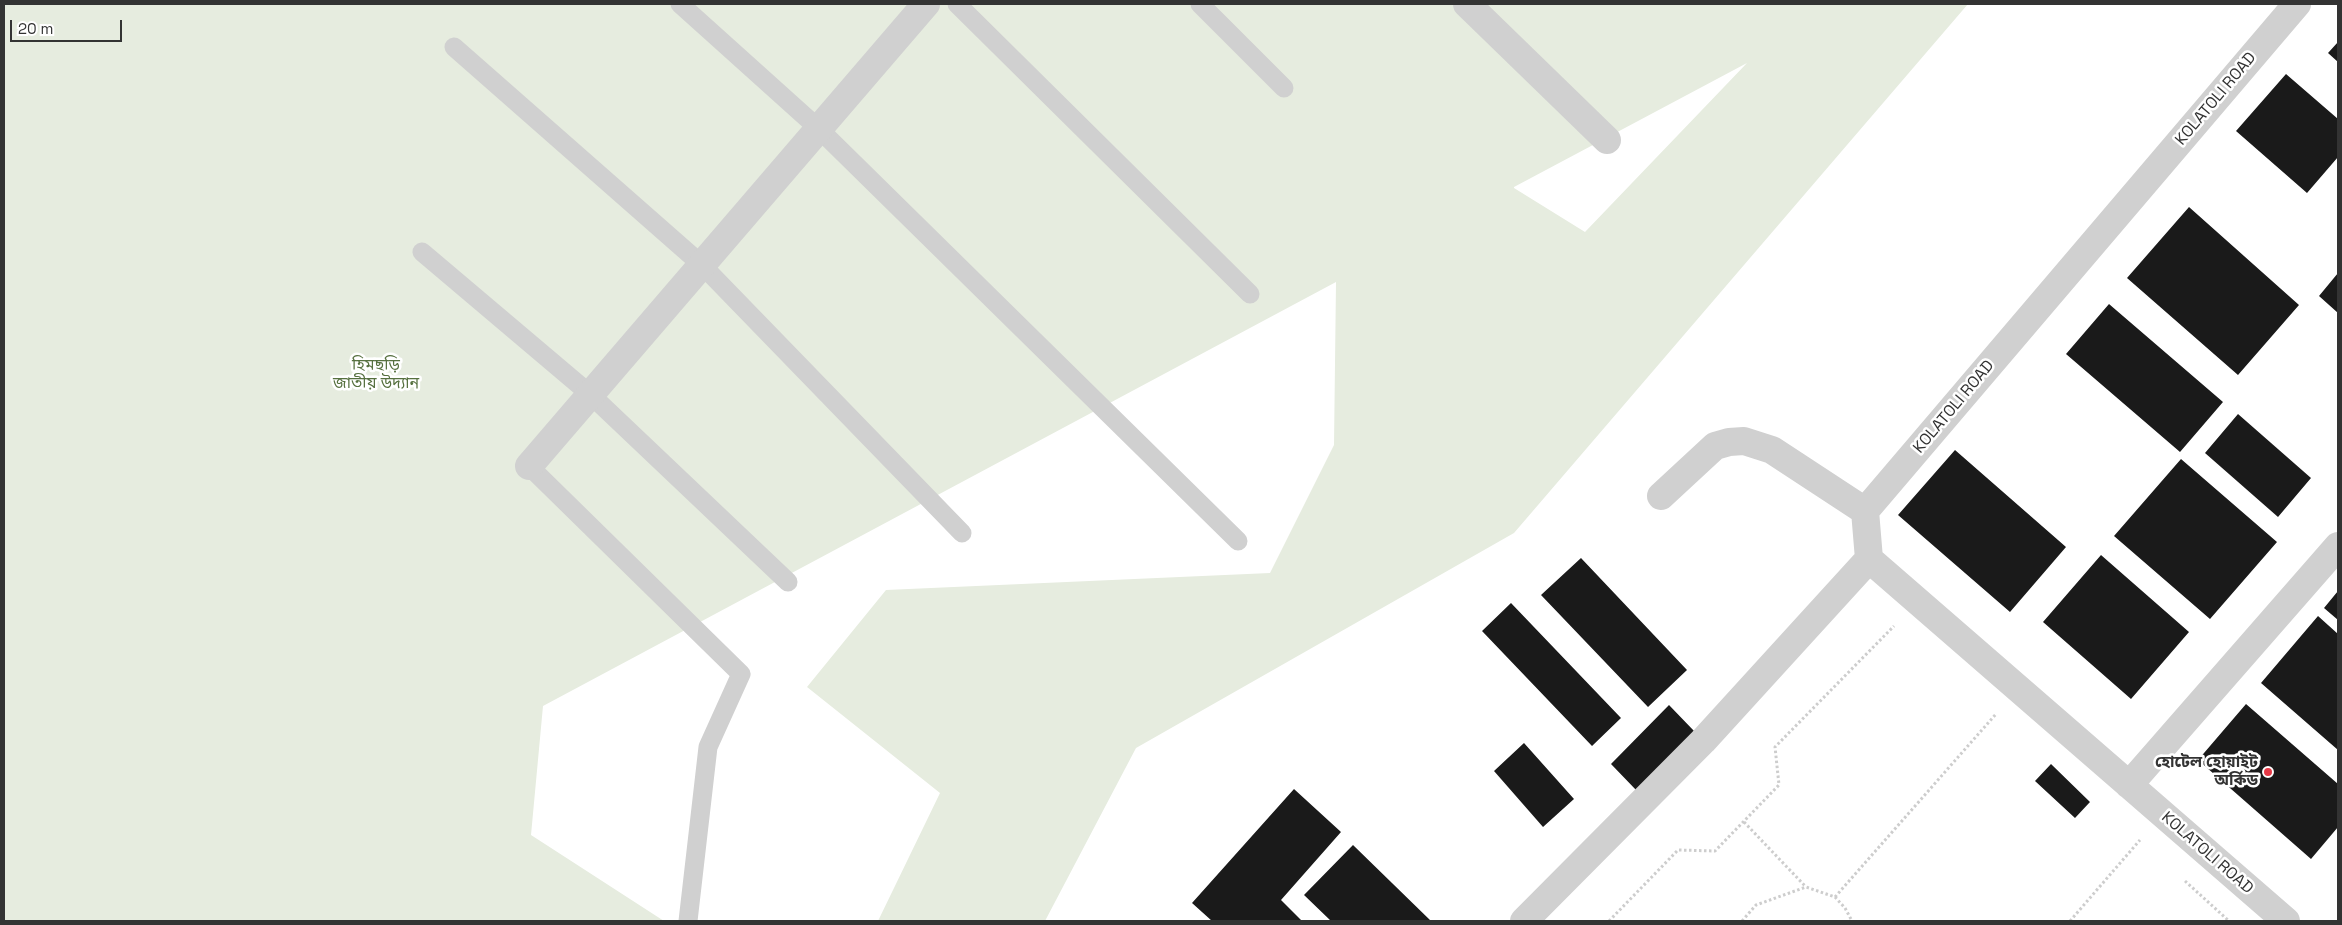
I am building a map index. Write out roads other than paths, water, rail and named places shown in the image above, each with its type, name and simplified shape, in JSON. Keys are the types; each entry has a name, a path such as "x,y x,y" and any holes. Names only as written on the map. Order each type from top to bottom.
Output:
{"street":[{"path":"530,466 926,4"},
{"path":"1467,4 1607,140"},
{"name":"KOLATOLI ROAD","path":"1865,511 2297,4"},
{"path":"1524,921 1703,741 1869,559 1865,511 1772,450 1744,441 1729,442 1715,446 1660,496"},
{"path":"2129,785 2338,546"},
{"name":"KOLATOLI ROAD","path":"1869,559 2286,921"}],"lane":[{"path":"680,4 819,129 1238,541"},
{"path":"957,4 1250,294"},
{"path":"1200,4 1284,88"},
{"path":"454,47 702,265 962,532"},
{"path":"422,252 591,395 788,582"},
{"path":"530,466 742,674 708,747 688,921"}],"place":[{"name":"হোটেল হোয়াইট অর্কিড","path":"2268,772"}],"park label":[{"name":"হিমছড়ি জাতীয় উদ্যান","path":"376,375"}]}
